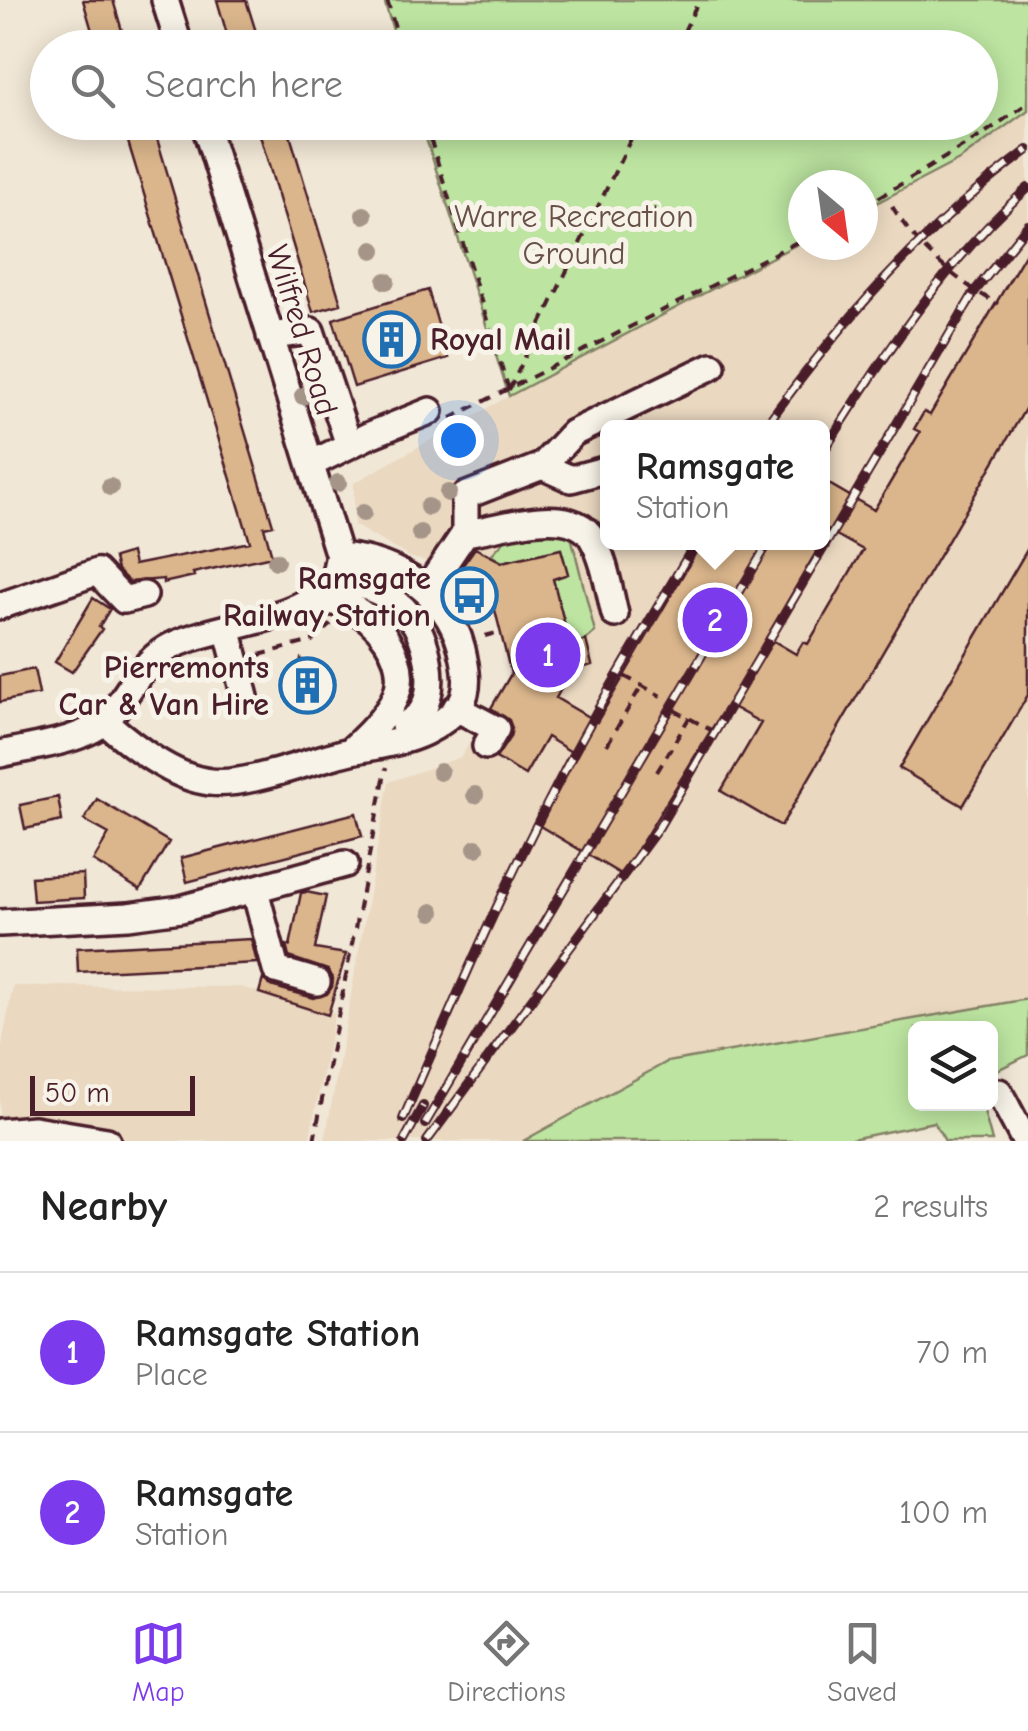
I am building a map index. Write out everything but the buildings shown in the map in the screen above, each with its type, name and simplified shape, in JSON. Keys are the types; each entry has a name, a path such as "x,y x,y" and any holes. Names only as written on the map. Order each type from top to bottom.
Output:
{"street":[{"path":"165,0 174,30"},
{"name":"Wilfred Road","path":"210,140 310,464 336,567"},
{"path":"270,336 311,331 349,445"},
{"path":"427,589 464,533 465,496 542,466 573,433 712,366"},
{"path":"310,464 430,411"},
{"path":"542,466 572,479 600,471"},
{"path":"464,533 551,518 599,529"},
{"path":"603,550 615,614"},
{"path":"0,754 63,740 106,722 142,670 168,648 290,610 310,600 336,567 362,558 392,567 427,589 450,618 461,642 467,683 462,702 426,732 398,736 256,776 214,783 184,777 106,722"},
{"path":"336,567 392,600 409,614 420,636 429,673 427,699 420,714 398,736"},
{"path":"0,606 98,572 124,600 144,595"},
{"path":"310,600 345,604 364,615 384,636 396,659 398,736"},
{"path":"227,628 245,697"},
{"path":"350,751 368,735 398,692"},
{"path":"456,708 496,729 486,746"},
{"path":"0,923 128,916 181,908 345,864"},
{"path":"255,890 276,970 318,982"},
{"path":"999,1092 1025,1141"},
{"path":"0,1132 34,1129 107,1141"}],"path":[{"path":"386,0 396,30"},
{"path":"685,30 699,0"},
{"path":"998,124 1028,102"},
{"path":"431,140 508,390"},
{"path":"508,390 630,140"},
{"path":"878,198 974,140"},
{"path":"892,206 926,250 970,288 998,304"},
{"path":"508,390 788,247"},
{"path":"486,636 500,632"},
{"path":"624,676 661,696"},
{"path":"608,745 642,685"},
{"path":"674,710 712,730"},
{"path":"657,772 689,718"},
{"path":"314,1141 398,736"}],"shaded area":[{"path":"1028,110 1028,999 667,1062 523,1141 325,1141 389,782 461,757 511,674 490,590 452,568 409,557 354,525 354,483 788,249 788,260 878,260 878,202 961,159 987,140 998,140 998,132"},
{"path":"13,986 240,987 335,1013 309,1141 0,1141 0,1056"}],"green space":[{"name":"Warre Recreation Ground","path":"384,0 1028,0 1028,110 998,132 998,30 393,30"},
{"name":"Warre Recreation Ground","path":"426,140 987,140 961,159 878,202 878,170 788,170 788,249 509,396"},
{"path":"561,527 571,536 595,632 570,645 553,579 568,574 561,549 502,562 491,555 506,539"},
{"path":"1028,999 1028,1055 998,1070 998,1021 908,1021 908,1111 984,1111 992,1141 945,1141 934,1122 842,1141 523,1141 667,1062"}],"railway":[{"path":"770,420 886,278 954,211 1028,150"},
{"path":"830,442 941,280 1028,188"},
{"path":"830,537 975,291 1028,225"},
{"path":"403,1119 535,828 589,725 691,550"},
{"path":"425,1124 764,550"},
{"path":"427,1141 659,827 822,550"},
{"path":"404,1141 423,1106"}],"place":[{"name":"Royal Mail","path":"391,339"},
{"name":"Ramsgate Railway Station","path":"470,596"},
{"name":"Ramsgate","path":"715,620"},
{"name":"Ramsgate Station","path":"548,655"},
{"name":"Pierremonts Car & Van Hire","path":"308,685"}]}
